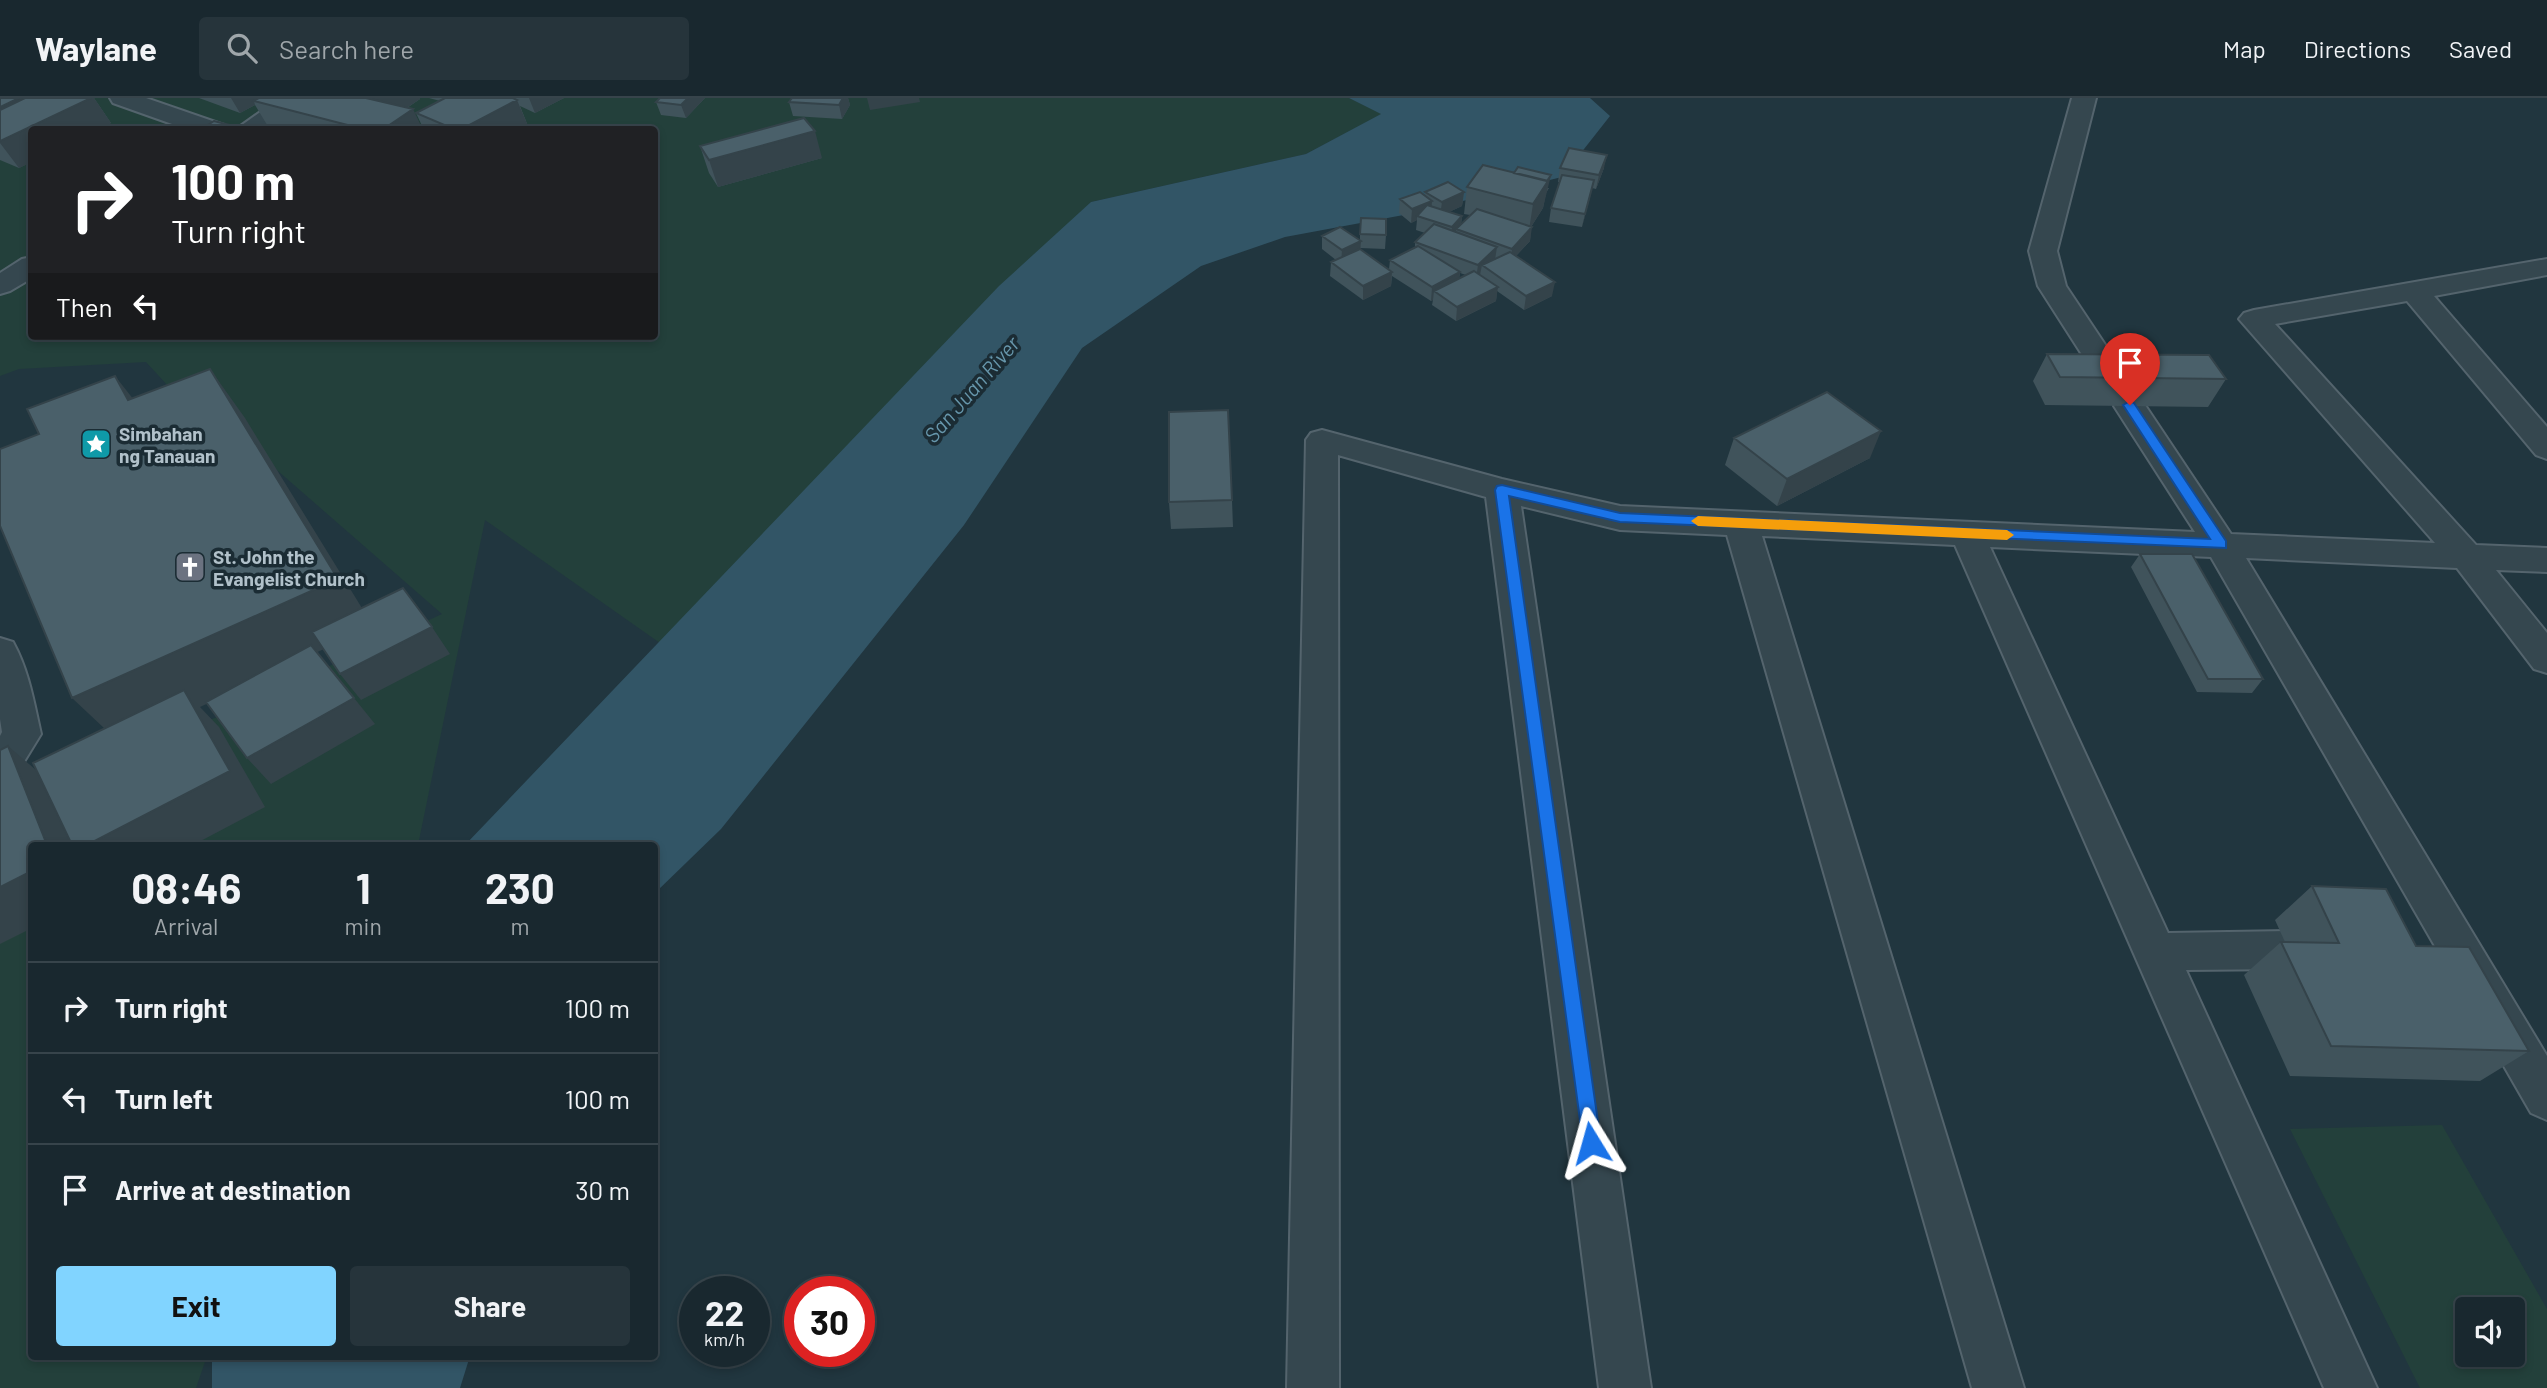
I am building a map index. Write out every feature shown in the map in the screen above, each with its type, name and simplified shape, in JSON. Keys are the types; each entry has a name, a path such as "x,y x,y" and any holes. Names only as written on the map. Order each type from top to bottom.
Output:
{"street":[{"path":"122,98 203,126"},
{"path":"253,126 298,98"},
{"path":"2084,98 2043,251 2052,286 2221,545 2547,1098"},
{"path":"2547,267 2254,319 2468,556 2547,659"},
{"path":"0,285 28,268"},
{"path":"2414,291 2547,448"},
{"path":"1312,1388 1322,440 1502,490 1620,518 2547,560"},
{"path":"1502,490 1625,1388"},
{"path":"1741,523 1998,1388"},
{"path":"1967,533 2351,1388"},
{"path":"0,652 13,690 22,734 0,767"},
{"path":"2415,946 2457,945"},
{"path":"2156,952 2288,950"}],"green space":[{"path":"0,98 1349,98 1382,114 1306,154 1091,202 660,643 485,520 419,842 28,842 28,1360 206,1360 196,1388 0,1388 0,807 234,710 442,614 278,471 182,401 146,362 19,369 0,376"},
{"path":"2442,1125 2547,1309 2547,1388 2420,1388 2290,1129"}],"water":[{"name":"San Juan River","path":"1349,98 1590,98 1610,116 1562,177 1409,214 1285,237 1201,266 1082,348 964,525 721,829 658,890 658,842 468,842 999,286 1091,202 1306,154 1381,114"},
{"path":"212,1360 469,1360 460,1388 212,1388"}],"building":[{"path":"0,98 19,98 0,107"},
{"path":"25,98 91,98 0,141 0,110"},
{"path":"259,98 366,98 413,109 388,126 351,126 254,101"},
{"path":"445,98 517,100 468,126 447,126 416,113"},
{"path":"660,98 688,98 681,105 656,102"},
{"path":"792,98 843,98 839,105 789,102"},
{"path":"804,118 815,131 709,160 700,146"},
{"path":"214,121 233,126 206,126"},
{"path":"1569,148 1607,155 1599,175 1560,168"},
{"path":"1483,165 1548,181 1533,204 1467,187"},
{"path":"1518,167 1551,175 1547,181 1514,173"},
{"path":"1562,175 1594,180 1585,214 1551,208"},
{"path":"1448,182 1464,192 1442,202 1425,192"},
{"path":"1420,192 1432,201 1412,209 1400,199"},
{"path":"1427,205 1462,216 1452,227 1417,216"},
{"path":"1477,209 1532,227 1512,249 1456,229"},
{"path":"1361,218 1386,219 1386,235 1360,234"},
{"path":"1434,224 1497,247 1478,265 1415,242"},
{"path":"1340,227 1361,241 1342,250 1322,236"},
{"path":"1418,246 1460,272 1432,287 1390,260"},
{"path":"1360,249 1392,272 1363,286 1331,262"},
{"path":"1510,252 1555,282 1526,296 1482,265"},
{"path":"1474,271 1498,287 1457,307 1434,291"},
{"path":"2047,354 2209,355 2226,379 2060,377"},
{"name":"St. John the Evangelist Church","path":"210,369 338,579 72,698 0,526 0,449 39,434 27,409 115,376 128,400"},
{"path":"1827,392 1881,431 1787,479 1734,438"},
{"path":"1228,410 1232,500 1169,502 1169,412"},
{"path":"2140,554 2192,554 2263,679 2208,679"},
{"path":"403,588 432,627 340,674 312,632"},
{"path":"311,645 354,698 247,758 206,702"},
{"path":"184,690 230,771 93,842 71,842 33,763"},
{"path":"8,746 46,842 28,842 28,873 0,887 0,750"},
{"path":"2312,886 2386,889 2416,946 2469,947 2529,1051 2331,1046 2281,942 2339,943"}],"slow traffic":[{"path":"1698,521 2007,535"}],"place":[{"name":"Simbahan ng Tanauan","path":"96,444"},
{"name":"St. John the Evangelist Church","path":"190,567"}],"route":[{"path":"1591,1143 1502,490 1620,518 2221,545 2130,405"}]}
